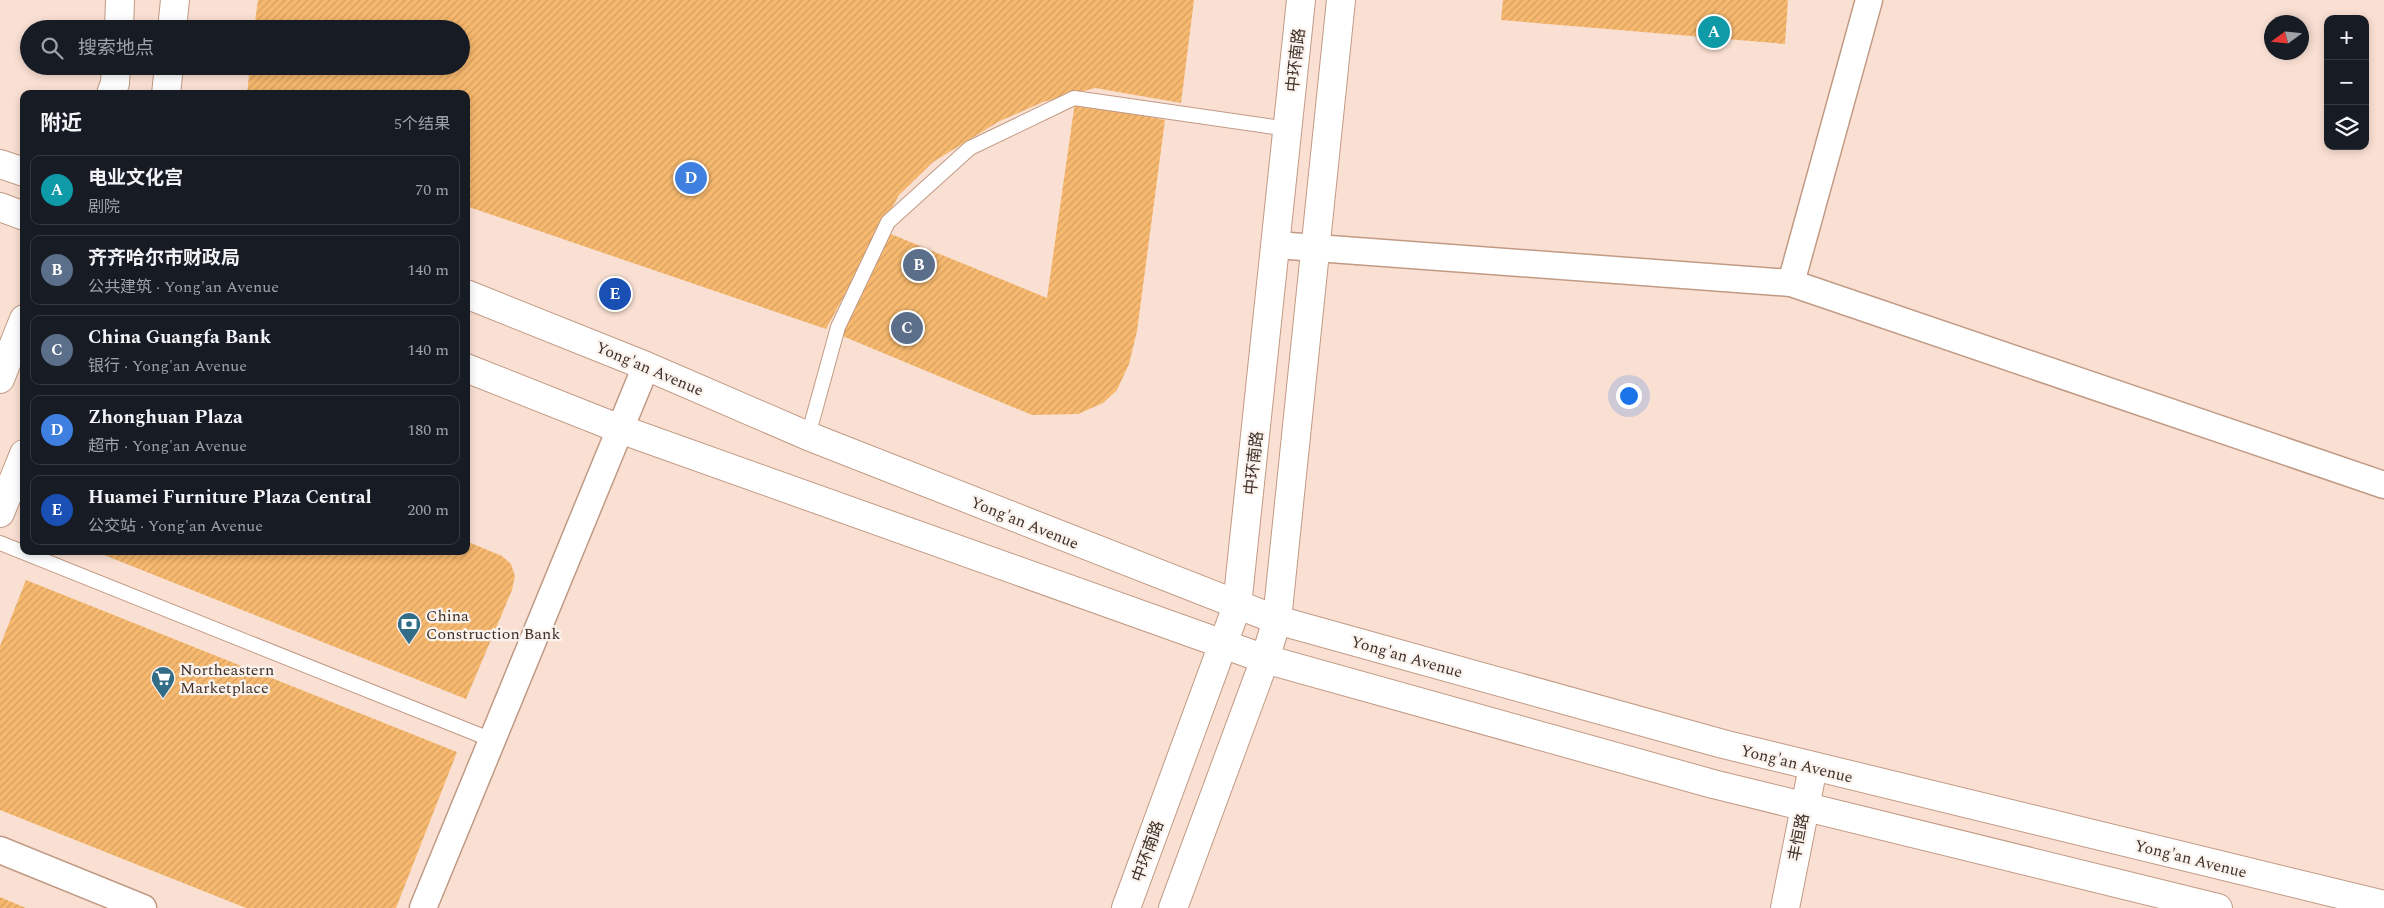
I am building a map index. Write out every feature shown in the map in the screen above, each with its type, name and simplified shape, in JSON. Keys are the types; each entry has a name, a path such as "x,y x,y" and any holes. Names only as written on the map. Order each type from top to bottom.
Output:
{"main road":[{"path":"119,20 120,0"},
{"path":"173,20 175,0"},
{"name":"中环南路","path":"1126,908 1237,606 1301,0"},
{"path":"1173,908 1265,659 1277,620 1341,0"},
{"path":"112,90 115,75"},
{"path":"166,90 168,75"},
{"path":"0,164 20,171"},
{"path":"0,208 20,215"},
{"name":"Yong'an Avenue","path":"470,296 646,366 808,436 1237,606 1277,620 1723,744 2384,905"},
{"path":"0,379 20,329"},
{"path":"470,370 620,429 1265,659 1713,784 2218,908"},
{"path":"0,513 20,464"},
{"name":"丰恒路","path":"1785,908 1813,767"}],"street":[{"path":"1791,283 1868,0"},
{"path":"1276,245 1791,283 2384,485"},
{"path":"423,908 646,366"},
{"path":"0,850 143,908"}],"lane":[{"path":"808,436 838,327 888,222 970,148 1074,98 1288,129"},
{"path":"0,544 20,552"},
{"path":"28,555 492,740"}],"building":[{"path":"258,0 1194,0 1181,103 1095,88 1043,102 998,122 933,162 899,195 826,329 470,207 470,90 247,90 249,75 470,75 470,20 255,20"},
{"path":"1503,0 1788,0 1785,44 1501,20"},
{"path":"1075,102 1165,120 1137,331 1129,364 1117,390 1103,403 1078,414 1032,415 840,335 886,232 1047,298"},
{"name":"China Construction Bank","path":"470,543 502,556 511,564 515,576 512,590 466,699 104,555 470,555"},
{"name":"Northeastern Marketplace","path":"26,580 457,752 396,908 246,908 0,810 0,646"},
{"path":"0,897 26,908 0,908"}],"place":[{"name":"电业文化宫","path":"1714,32"},
{"name":"Zhonghuan Plaza","path":"691,178"},
{"name":"齐齐哈尔市财政局","path":"919,265"},
{"name":"Huamei Furniture Plaza Central","path":"615,294"},
{"name":"China Guangfa Bank","path":"907,328"},
{"name":"China Construction Bank","path":"409,645"},
{"name":"Northeastern Marketplace","path":"163,699"}]}
